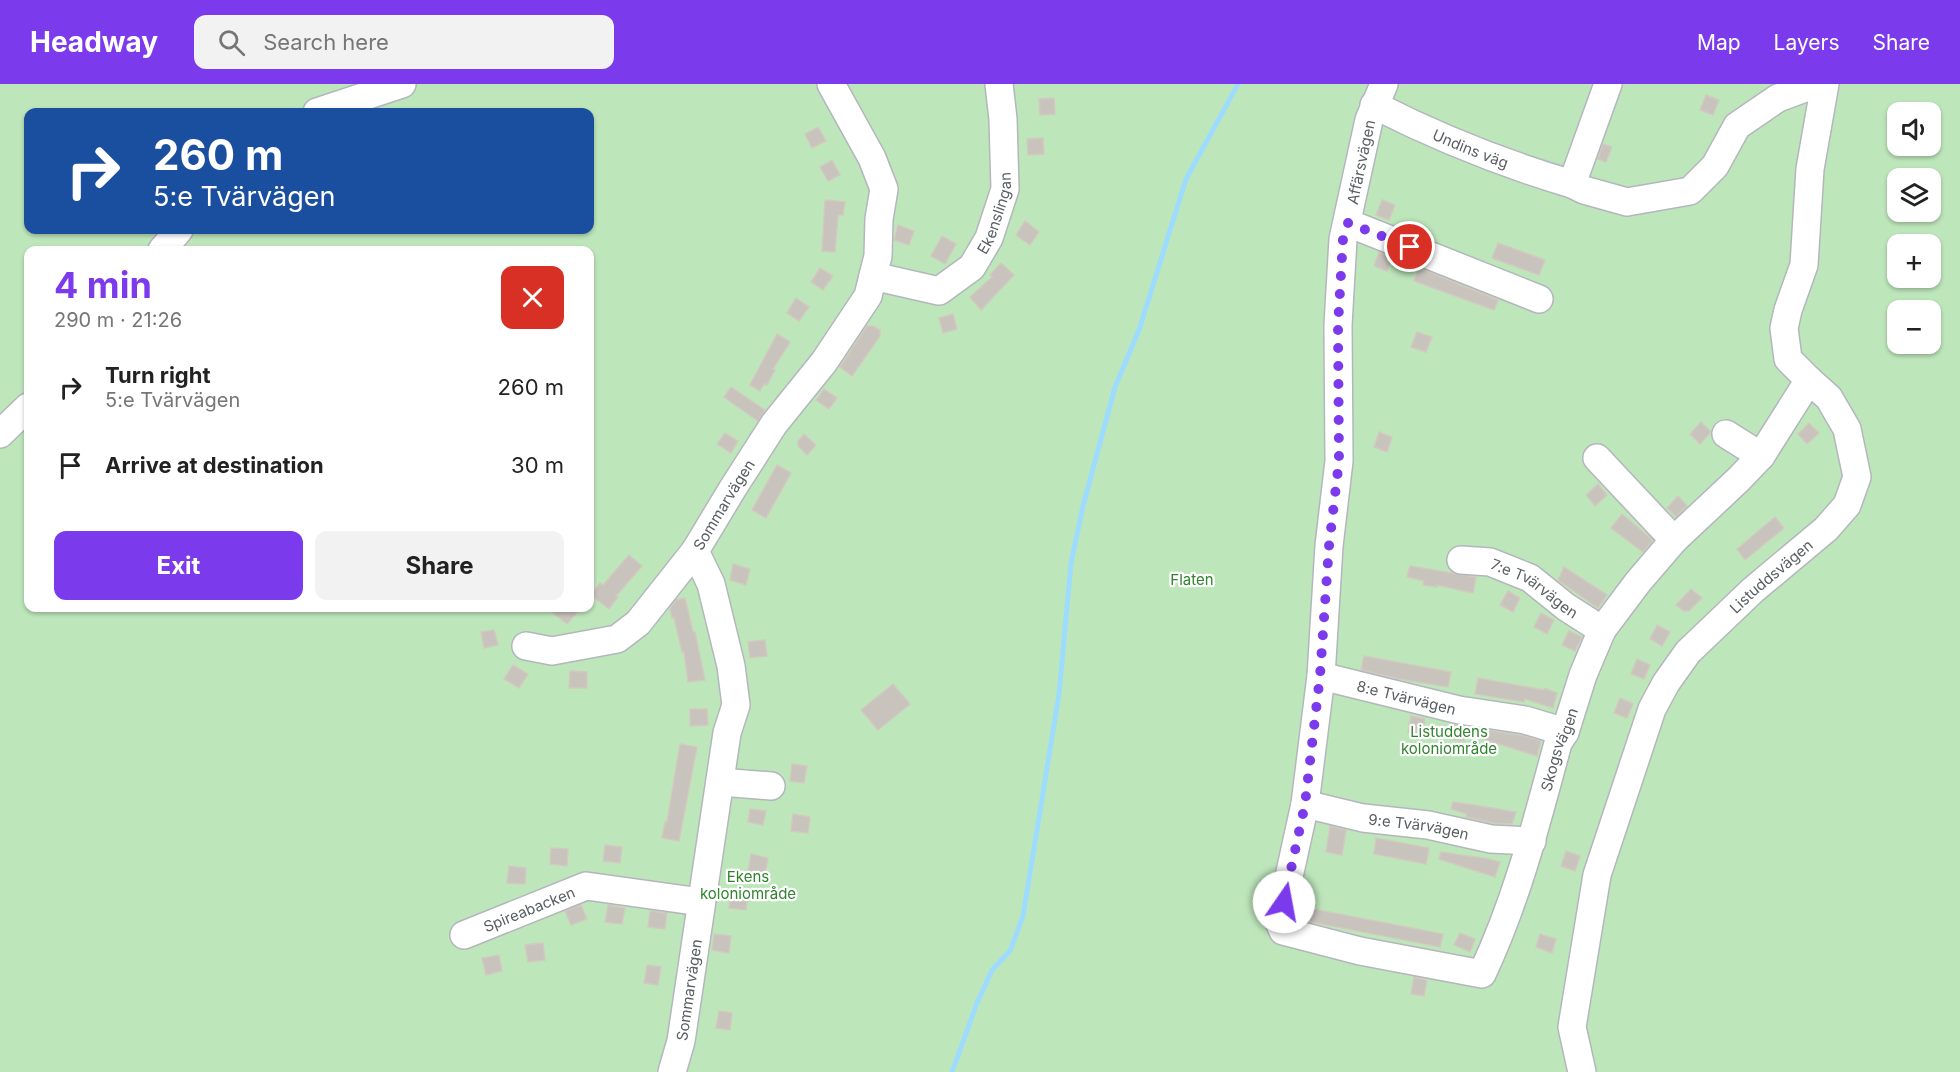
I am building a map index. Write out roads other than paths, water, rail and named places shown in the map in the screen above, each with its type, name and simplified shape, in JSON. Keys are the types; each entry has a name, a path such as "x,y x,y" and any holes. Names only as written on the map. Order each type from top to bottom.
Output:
{"street":[{"path":"330,108 402,84"},
{"name":"Sommarvägen","path":"672,1072 681,1041 727,733 736,705 731,666 711,584 695,551 774,424 824,362 868,296 878,256 879,219 884,189 872,158 831,84"},
{"name":"Ekenslingan","path":"873,276 939,291 972,267 989,238 1005,189 1003,119 999,84"},
{"path":"1572,184 1608,84"},
{"name":"Undins väg","path":"1379,95 1402,119 1584,190 1627,202 1690,191 1715,166 1737,126 1778,98 1816,84"},
{"name":"Listuddsvägen","path":"1582,1072 1572,1027 1598,875 1652,709 1666,683 1688,652 1754,590 1826,529 1847,505 1857,477 1847,429 1829,398 1788,359 1784,328 1804,265 1810,169 1824,84"},
{"name":"Affärsvägen","path":"1279,921 1305,804 1320,676 1329,546 1339,461 1338,325 1343,239 1369,120 1379,95"},
{"path":"1348,223 1539,298"},
{"path":"165,246 176,234"},
{"name":"Skogsvägen","path":"1279,921 1283,931 1360,951 1482,974 1500,937 1532,841 1558,743 1565,732 1583,675 1602,630 1638,582 1674,540 1739,480 1761,456 1809,380"},
{"path":"0,434 24,411"},
{"path":"1726,434 1761,456"},
{"path":"1597,458 1674,540"},
{"path":"526,646 552,651 617,639 638,623 695,551"},
{"name":"7:e Tvärvägen","path":"1461,560 1490,562 1530,578 1566,607 1602,630"},
{"name":"8:e Tvärvägen","path":"1320,676 1459,710 1526,720 1565,732"},
{"path":"720,782 771,786"},
{"name":"9:e Tvärvägen","path":"1305,804 1362,818 1428,825 1491,839 1532,841"},
{"name":"Spireabacken","path":"464,934 586,886 701,902"}],"waterway":[{"path":"952,1072 977,1003 992,970 1010,951 1023,916 1059,694 1071,563 1083,506 1115,387 1139,330 1186,179 1238,84"}],"park label":[{"name":"Flaten","path":"1192,579"},
{"name":"Listuddens koloniområde","path":"1449,740"},
{"name":"Ekens koloniområde","path":"748,884"}]}
